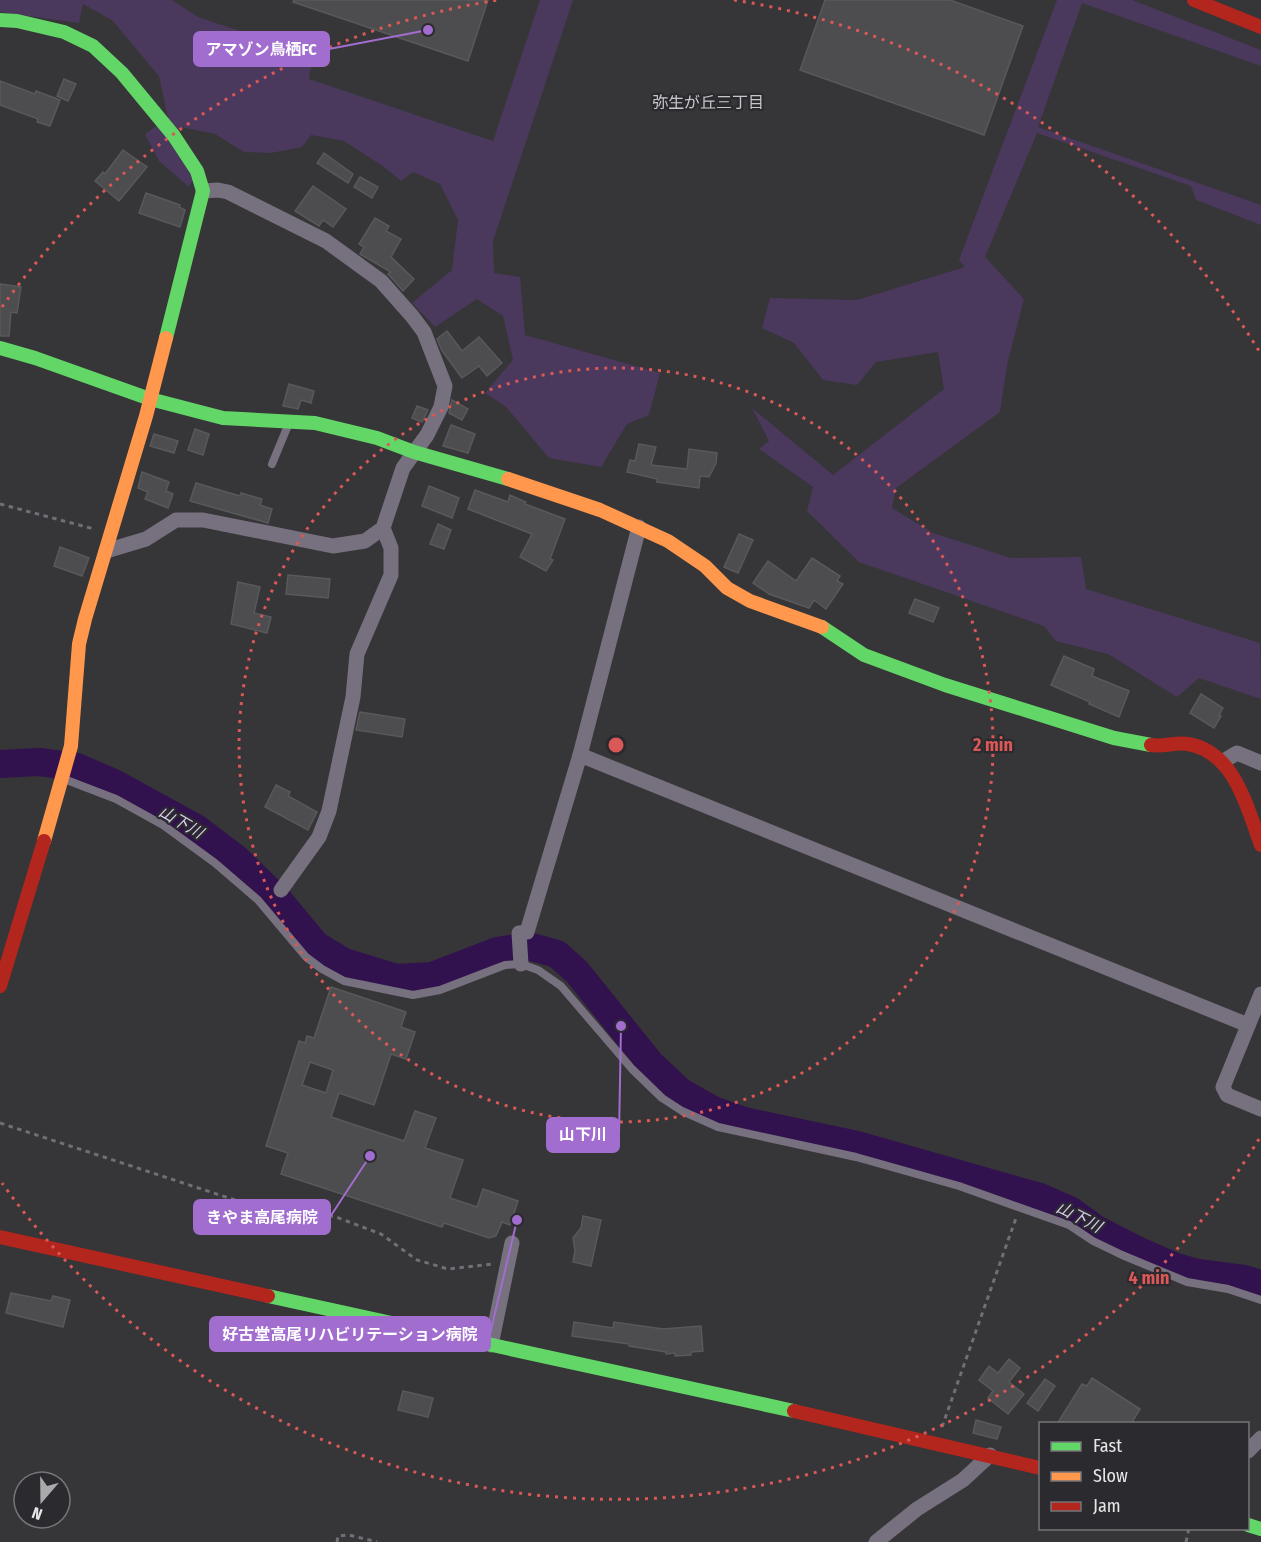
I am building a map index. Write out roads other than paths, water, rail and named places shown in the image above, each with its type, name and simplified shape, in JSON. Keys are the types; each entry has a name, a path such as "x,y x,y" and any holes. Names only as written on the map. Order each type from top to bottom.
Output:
{"street":[{"path":"1194,0 1261,27"},
{"path":"0,20 17,21 64,32 93,46 122,74 174,136 197,171 203,191 150,399 79,644 71,746 63,779 0,986"},
{"path":"106,551 146,539 176,520 203,520 333,546 365,541 383,528 403,468 427,435 441,407 445,386 424,332 381,281 326,241 228,192 203,191"},
{"path":"0,348 150,399 223,418 315,423 367,436 560,496 639,527 669,541 705,566 727,588 750,601 818,625 864,655 945,685 1114,738 1156,746 1188,744 1206,751 1222,762 1237,782 1261,845"},
{"path":"521,962 519,933 527,932 580,755 639,527"},
{"path":"281,890 319,837 329,811 353,697 357,654 391,575 391,548 383,528"},
{"path":"1222,762 1237,753 1261,763"},
{"path":"580,755 1248,1025"},
{"path":"1261,994 1223,1087 1227,1095 1261,1109"},
{"path":"0,1237 1039,1467"},
{"path":"491,1345 512,1244"},
{"path":"1249,1450 1261,1438"},
{"path":"876,1542 917,1509 963,1480 990,1455"}],"lane":[{"path":"272,464 290,422"},
{"path":"63,779 116,800 163,825 215,863 258,900 306,957 344,981 413,994 441,990 505,965 521,962 538,970 561,986 632,1069 662,1098 682,1111 718,1127 856,1157 960,1186 1069,1225 1093,1241 1122,1255 1187,1281 1228,1289 1261,1300"}],"waterway":[{"name":"山下川","path":"0,764 39,762 77,767 114,783 196,828 238,860 277,898 316,945 344,962 396,978 432,976 497,951 528,946 557,954 577,972 651,1064 681,1092 713,1110 744,1121 857,1145 1040,1197 1070,1210 1096,1229 1176,1267 1261,1284"}],"place":[{"name":"アマゾン鳥栖FC","path":"428,30"},
{"name":"山下川","path":"621,1026"},
{"name":"きやま高尾病院","path":"370,1156"},
{"name":"好古堂高尾リハビリテーション病院","path":"517,1220"}],"district":[{"name":"弥生が丘三丁目","path":"708,102"}]}
